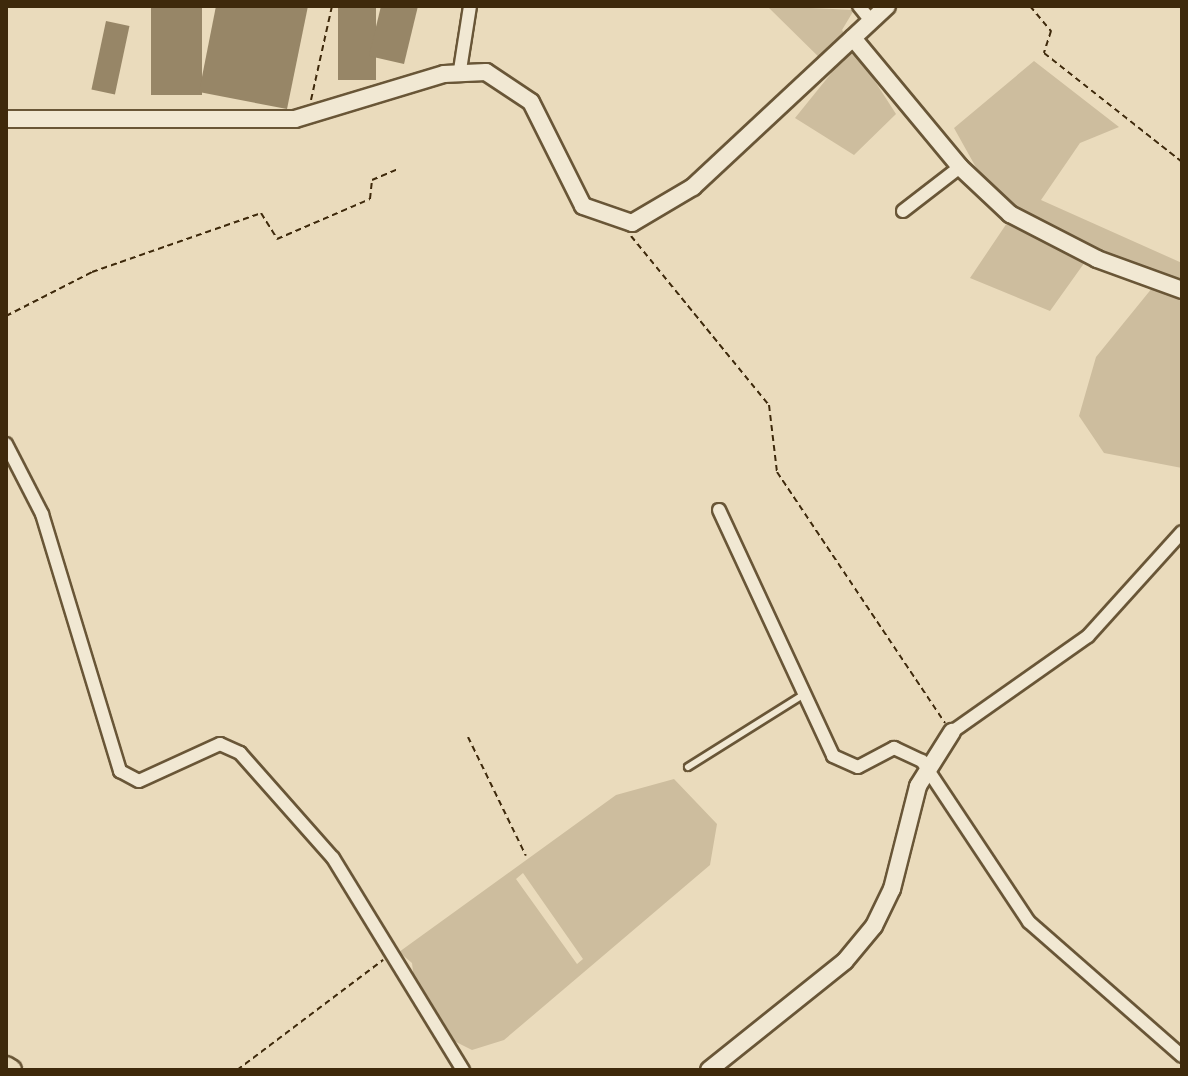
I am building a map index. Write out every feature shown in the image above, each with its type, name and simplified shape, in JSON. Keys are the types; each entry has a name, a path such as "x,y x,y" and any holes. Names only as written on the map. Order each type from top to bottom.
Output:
{"main road":[{"path":"6,1067 11,1070"}],"street":[{"path":"460,70 470,6"},
{"path":"859,6 871,21"},
{"path":"6,119 311,117 460,70 517,86 536,110 576,200 600,217 629,222 684,195 887,6"},
{"path":"853,38 960,167 1010,214 1097,259 1182,290"},
{"path":"903,211 960,167"},
{"path":"6,444 42,514 120,771 147,780 231,745 313,829 463,1070"},
{"path":"719,510 803,695 841,763 858,767 894,748 927,766 1029,922 1182,1056"},
{"path":"709,1070 845,961 874,926 927,766 952,732 1088,636 1182,532"}],"lane":[{"path":"688,767 803,695"}],"path":[{"path":"311,117 332,6"},
{"path":"1030,6 1051,31 1044,53 1182,162"},
{"path":"6,316 92,272 261,213 277,239 370,199 372,180 398,169"},
{"path":"629,222 632,241 769,405 777,472 952,732"},
{"path":"468,737 526,856"},
{"path":"237,1070 390,954"}],"shaded area":[{"path":"767,6 854,10 842,30 896,114 854,155 795,118 833,71"},
{"path":"1034,61 1119,127 1080,143 1041,200 1182,263 1182,468 1104,453 1079,416 1096,357 1157,282 1085,262 1050,311 970,278 1007,223 954,128"},
{"path":"674,779 717,824 710,865 504,1040 472,1050 454,1041 414,980 412,963 399,952 616,795","holes":["523,873 583,959 577,964 516,879"]}],"building":[{"path":"151,6 202,6 202,95 151,95"},
{"path":"216,6 308,6 287,109 199,92"},
{"path":"338,6 376,6 376,80 338,80"},
{"path":"381,6 418,6 404,64 369,56"},
{"path":"106,21 129,26 115,94 91,89"}]}
